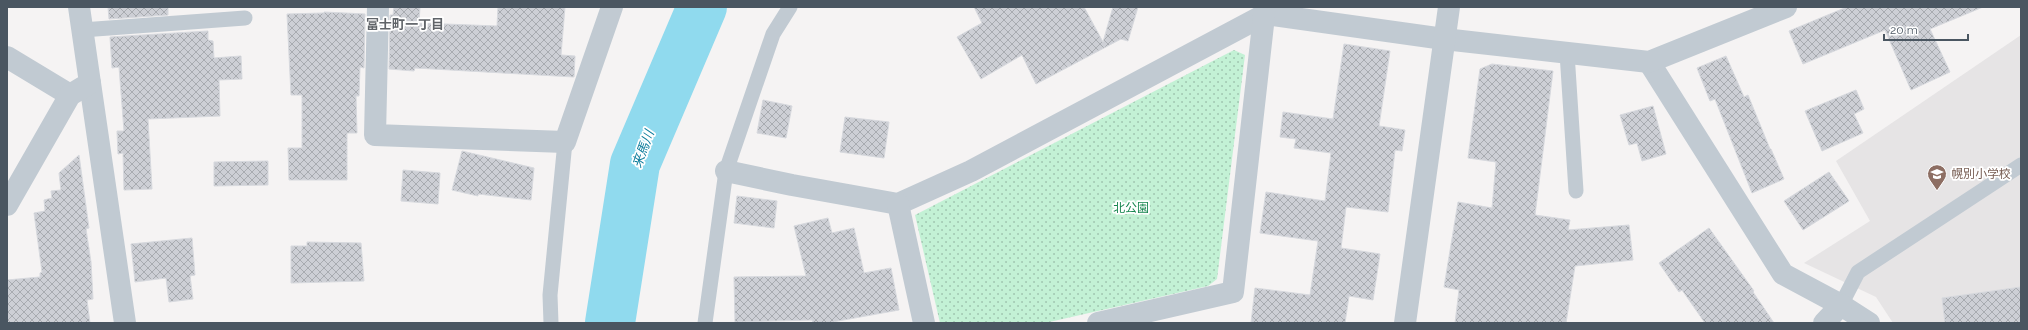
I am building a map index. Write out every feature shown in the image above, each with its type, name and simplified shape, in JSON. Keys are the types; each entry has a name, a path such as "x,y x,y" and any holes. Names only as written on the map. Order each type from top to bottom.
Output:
{"street":[{"path":"79,7 125,323"},
{"path":"378,7 375,135 565,142 612,7"},
{"path":"1405,323 1449,7"},
{"path":"726,172 792,186 898,204 971,171 1266,10 1444,39 1649,62 1786,7"},
{"path":"1098,323 1233,292 1266,10"},
{"path":"7,57 70,95"},
{"path":"1649,62 1783,274 1841,305 1869,323"},
{"path":"10,195 70,95 90,83"},
{"path":"898,204 924,323"},
{"path":"1824,323 1841,305"}],"lane":[{"path":"705,323 726,172 773,34 790,7"},
{"path":"82,30 245,18"},
{"path":"1568,53 1576,191"},
{"path":"551,323 550,295 565,142"},
{"path":"1841,305 1858,272 2021,165"}],"shaded area":[{"name":"幌別小学校","path":"2021,35 2021,323 1893,323 1876,297 1804,263 1870,221 1836,161"}],"green space":[{"name":"北公園","path":"1234,50 1245,55 1217,279 1208,286 1045,323 940,323 915,215"}],"building":[{"path":"108,7 168,7 168,15 109,19"},
{"path":"394,7 420,7 419,23 497,26 498,7 565,7 561,55 575,56 574,77 415,68 414,71 389,69 390,15 393,15"},
{"path":"974,7 1084,7 1103,42 1113,7 1138,7 1128,41 1121,39 1036,84 1022,55 981,79 957,37 982,23"},
{"path":"1847,7 1983,7 1930,29 1950,72 1911,90 1885,30 1803,64 1789,31"},
{"path":"324,12 365,14 364,68 360,67 359,96 356,96 357,133 347,133 347,180 289,180 288,148 302,148 302,95 291,95 287,14"},
{"path":"208,31 208,40 213,41 214,58 241,56 242,79 219,80 220,116 148,119 152,189 124,190 123,153 118,154 117,131 124,131 119,67 112,68 110,37"},
{"path":"1344,44 1390,51 1379,126 1405,130 1402,151 1395,150 1388,212 1346,207 1341,248 1380,254 1373,300 1349,296 1345,323 1251,323 1255,288 1310,295 1318,241 1260,233 1266,192 1325,201 1331,153 1294,148 1296,139 1280,137 1283,112 1333,119"},
{"path":"1726,56 1744,97 1748,95 1784,179 1752,193 1715,99 1710,101 1697,68"},
{"path":"1492,64 1553,71 1535,215 1570,220 1568,230 1629,225 1633,260 1575,266 1566,323 1455,323 1459,290 1444,287 1458,202 1492,208 1496,162 1468,158 1480,69"},
{"path":"1856,90 1864,109 1854,114 1863,133 1822,151 1805,111"},
{"path":"763,100 792,106 786,138 757,133"},
{"path":"1653,106 1666,154 1642,161 1637,143 1629,145 1620,115"},
{"path":"845,117 889,122 884,158 840,152"},
{"path":"462,151 534,168 531,200 478,194 478,196 452,190"},
{"path":"79,155 89,228 86,229 91,262 93,299 87,300 90,323 7,323 7,280 40,277 40,273 42,272 34,213 45,211 44,200 52,198 51,191 61,190 59,173"},
{"path":"268,161 268,185 214,186 214,162"},
{"path":"403,170 440,173 438,204 401,201"},
{"path":"1829,172 1849,201 1803,230 1784,201"},
{"path":"737,196 777,201 774,228 734,223"},
{"path":"828,218 832,233 854,228 864,273 891,268 899,310 827,323 813,323 812,320 735,322 734,277 806,276 794,226"},
{"path":"1709,228 1754,291 1753,292 1774,323 1705,323 1682,290 1679,292 1659,263"},
{"path":"192,238 195,275 190,276 193,299 169,302 166,278 135,282 131,244"},
{"path":"307,242 361,243 364,281 291,283 291,246 307,246"},
{"path":"2021,287 2021,323 1945,323 1942,298"}],"waterway":[{"name":"来馬川","path":"610,323 635,164 702,7"}],"place":[{"name":"幌別小学校","path":"1937,191"}],"district":[{"name":"富士町一丁目","path":"405,24"}]}
